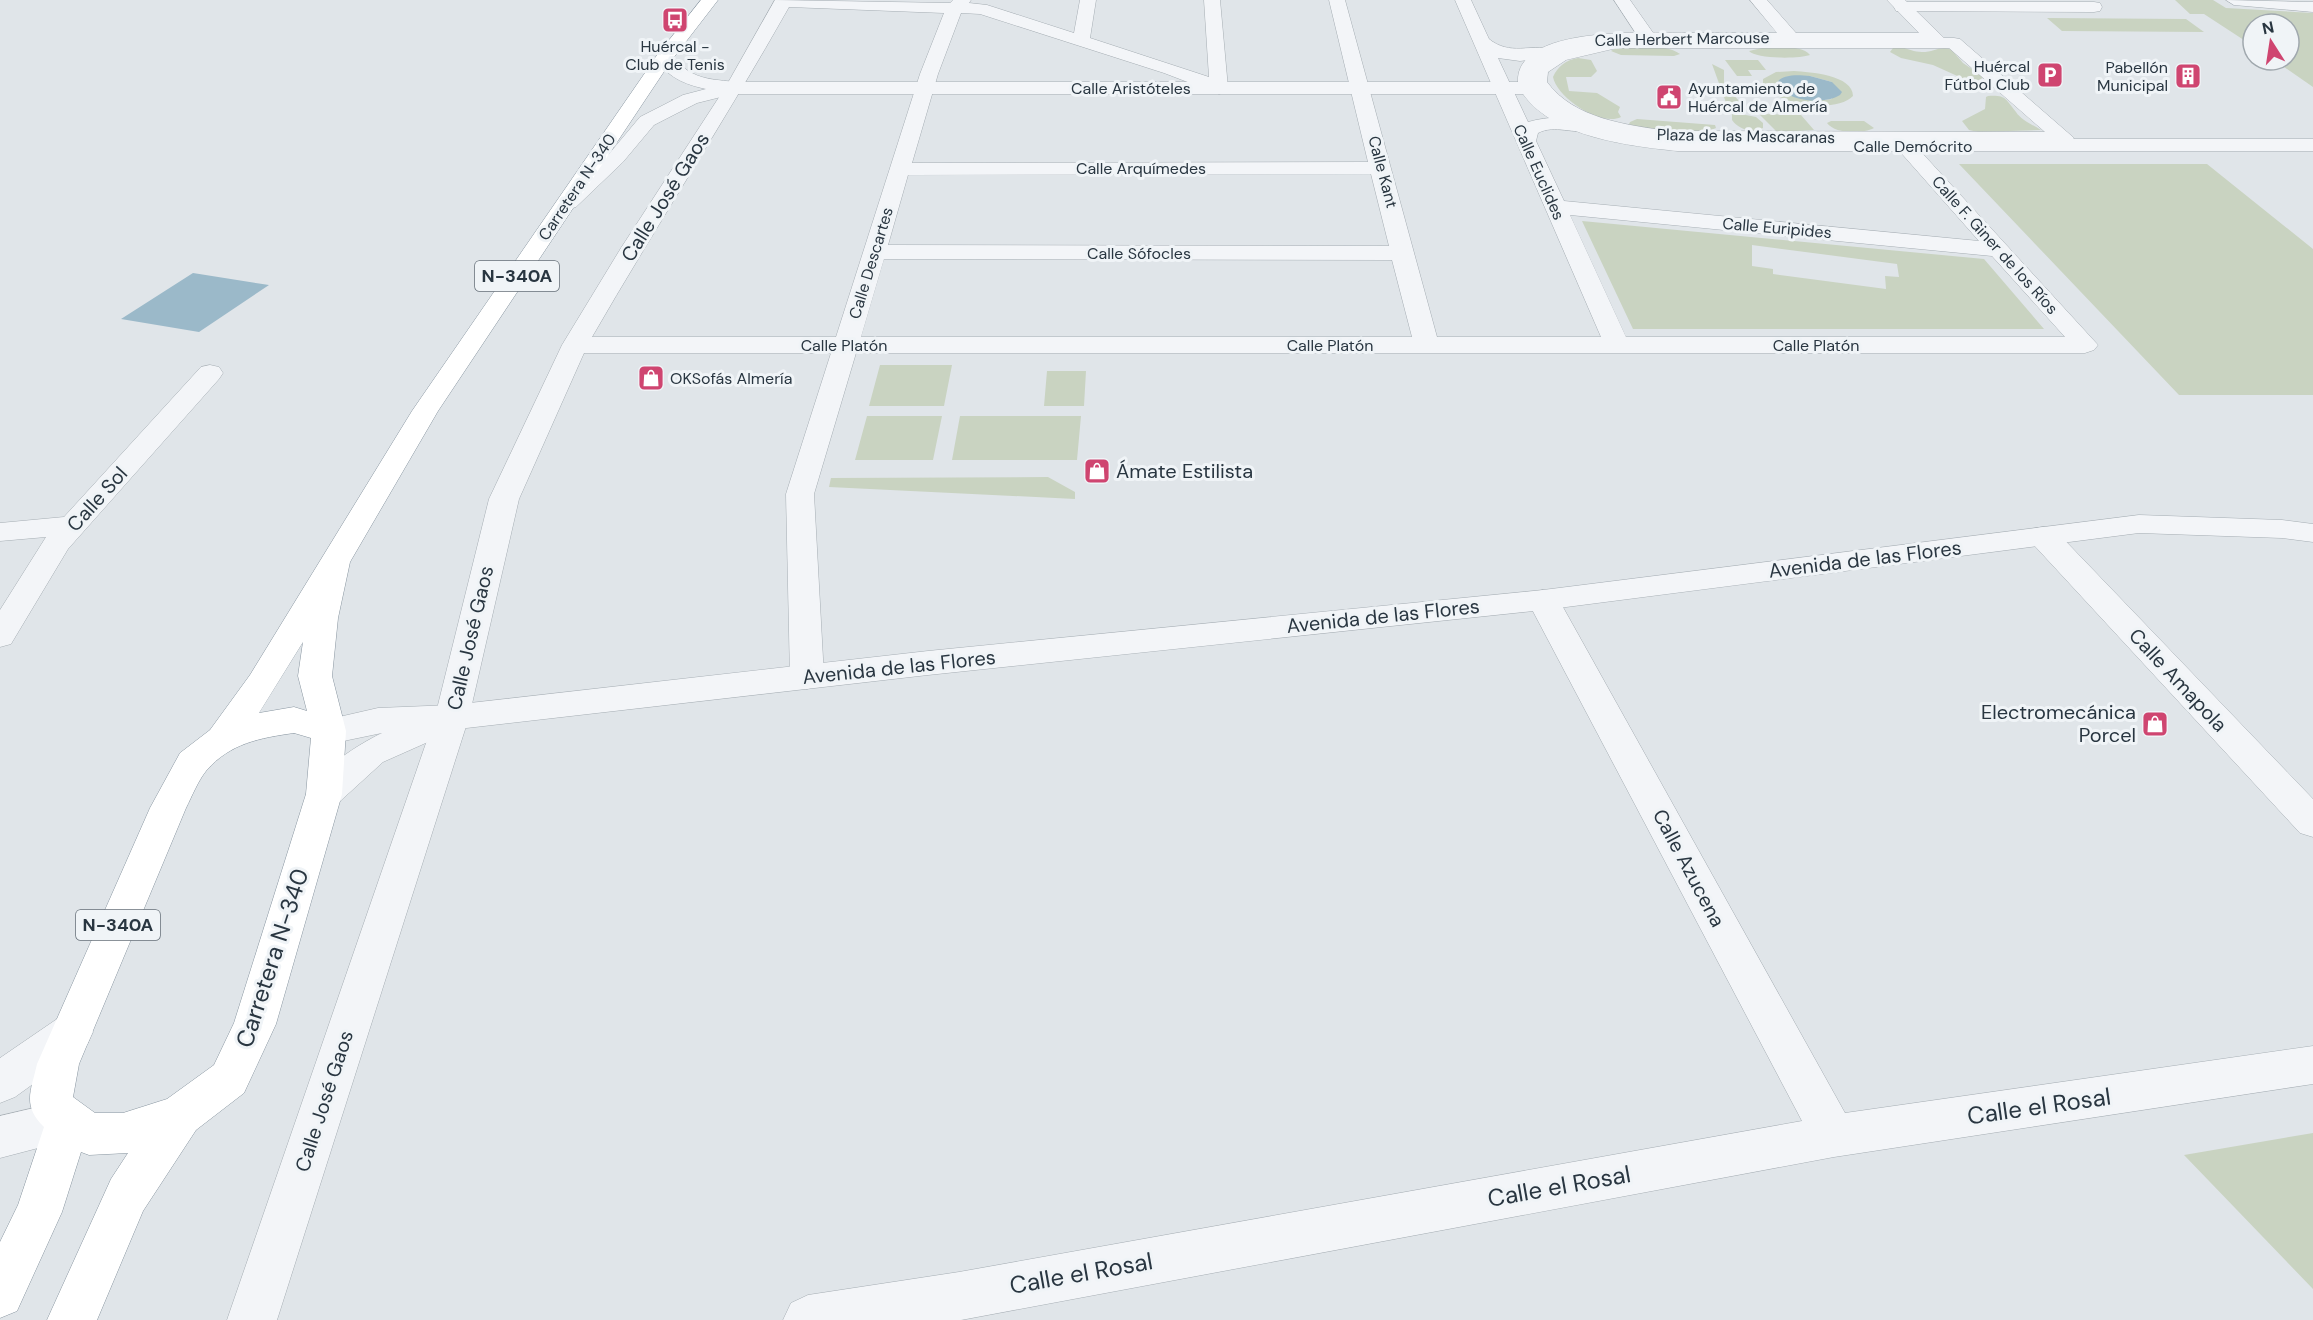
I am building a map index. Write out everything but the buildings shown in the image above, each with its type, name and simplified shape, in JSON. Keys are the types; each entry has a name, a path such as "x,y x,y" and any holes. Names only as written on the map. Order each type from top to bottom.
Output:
{"highway":[{"name":"Carretera N-340","path":"222,739 262,683 425,411 664,58 710,0"},
{"name":"Carretera N-340","path":"329,731 294,720 248,727 222,739 193,762 168,808 58,1064 50,1104 68,1121 89,1134 123,1134 180,1115 229,1079 255,1024 324,794 329,731 315,676 322,618 335,560"},
{"name":"N-340A","path":"72,1320 127,1195 180,1115"},
{"path":"0,1294 39,1212 68,1121"}],"street":[{"path":"1081,41 1088,0"},
{"path":"783,1 959,4 1171,69 1219,88 1212,0"},
{"name":"Calle Kant","path":"1338,0 1426,345"},
{"name":"Calle Euclides","path":"1463,0 1617,345"},
{"path":"1622,0 1647,38"},
{"path":"1758,0 1791,38"},
{"name":"Calle José Gaos","path":"252,1320 452,717 504,499 575,345 632,248 734,88 783,1"},
{"path":"2236,1 2313,7"},
{"name":"Calle Descartes","path":"807,677 800,494 924,88 959,4"},
{"path":"1898,4 2089,4"},
{"name":"Calle Herbert Marcouse","path":"1481,41 1491,50 1543,61 1559,48 1592,40 1935,38 1898,4"},
{"name":"Plaza de las Mascaranas","path":"1617,43 1954,43 2064,138 1685,138 1658,135 1601,123 1565,108 1543,90 1537,77 1543,61 1548,62 1564,53 1590,46 1617,43"},
{"name":"Calle Aristóteles","path":"664,58 673,72 698,82 734,88 1529,88"},
{"path":"1529,88 1526,75 1530,67 1543,61"},
{"name":"Calle Aristóteles","path":"568,202 616,158 647,121 690,99 734,88"},
{"name":"Calle Demócrito","path":"1529,88 1539,101 1551,110 1585,126 1629,138 1678,145 2313,145"},
{"path":"1526,142 1528,130 1542,124 1563,123 1585,126"},
{"name":"Calle F. Giner de los Ríos","path":"1905,146 2085,345"},
{"name":"Calle Arquímedes","path":"900,168 1382,168"},
{"name":"Calle Euripides","path":"1555,207 1999,250"},
{"name":"Calle Sófocles","path":"874,252 1404,253"},
{"name":"Calle Platón","path":"575,345 2085,345"},
{"name":"Calle Sol","path":"0,636 56,544 210,373"},
{"name":"Avenida de las Flores","path":"329,731 378,721 452,717 807,677 1543,600 2139,524 2282,529 2313,533"},
{"path":"0,532 74,525"},
{"name":"Calle Amapola","path":"2043,536 2313,823"},
{"name":"Calle Azucena","path":"1543,600 1834,1137"},
{"name":"Avenida de las Flores","path":"324,794 371,753 452,717"},
{"path":"0,1083 72,1032"},
{"name":"Calle el Rosal","path":"808,1320 959,1296 1834,1137 2313,1065"},
{"path":"0,1137 68,1121"}],"green space":[{"path":"2175,0 2213,0 2226,8 2296,12 2241,12 2241,38 2204,14 2190,14"},
{"path":"2301,12 2313,13 2313,87 2291,72 2301,72"},
{"path":"2047,18 2186,19 2204,32 2062,31"},
{"path":"1658,47 1680,54 1674,56 1621,55 1611,51 1616,48"},
{"path":"1901,47 1922,52 1943,48 1951,49 1963,63 1984,77 1979,80 1964,79 1933,65 1901,58 1890,52 1893,48"},
{"path":"1762,48 1795,48 1810,55 1760,56 1749,51"},
{"path":"1578,58 1591,60 1597,71 1591,77 1566,77 1569,91 1597,93 1620,107 1618,112 1621,117 1602,118 1581,109 1562,94 1553,77 1566,62"},
{"path":"1725,60 1758,60 1766,70 1748,70 1752,76 1737,76"},
{"path":"1712,64 1724,70 1724,84 1741,104 1729,111"},
{"path":"1794,71 1830,76 1846,83 1853,96 1845,102 1834,105 1806,105 1793,102 1770,91 1763,84 1763,79 1776,72","holes":["1810,76 1832,82 1832,99 1804,99 1778,87 1786,77"]},
{"path":"1988,96 1999,96 2005,99 2021,117 2041,130 1978,132 1969,130 1962,121 1985,109"},
{"path":"1732,114 1756,117 1763,123 1763,128 1751,130 1738,126 1732,120"},
{"path":"1760,115 1801,115 1814,130 1777,132"},
{"path":"1637,119 1715,125 1716,128 1698,132 1672,132 1629,124"},
{"path":"1864,121 1874,128 1856,132 1842,131 1827,123"},
{"path":"1959,164 2207,164 2313,249 2313,395 2179,395"},
{"path":"1582,221 1984,259 2044,329 1633,329","holes":["1752,245 1897,264 1899,277 1885,276 1886,289 1773,274 1773,269 1752,266"]},
{"path":"880,365 952,365 944,406 869,406"},
{"path":"1047,371 1086,371 1084,406 1044,406"},
{"path":"867,416 942,416 933,460 855,460"},
{"path":"960,416 1081,416 1077,460 952,460"},
{"path":"1048,477 1075,492 1075,499 829,487 831,478"},
{"path":"2313,1133 2313,1289 2184,1155"}],"water":[{"path":"1786,76 1810,76 1832,82 1842,92 1840,95 1825,100 1806,100 1788,95 1776,84"},
{"path":"193,273 269,285 199,332 121,319"}],"place":[{"name":"Huércal - Club de Tenis","path":"675,20"},
{"name":"Huércal Fútbol Club","path":"2050,75"},
{"name":"Pabellón Municipal","path":"2188,76"},
{"name":"Ayuntamiento de Huércal de Almería","path":"1669,97"},
{"name":"OKSofás Almería","path":"651,378"},
{"name":"Ámate Estilista","path":"1097,471"},
{"name":"Electromecánica Porcel","path":"2155,724"}]}
